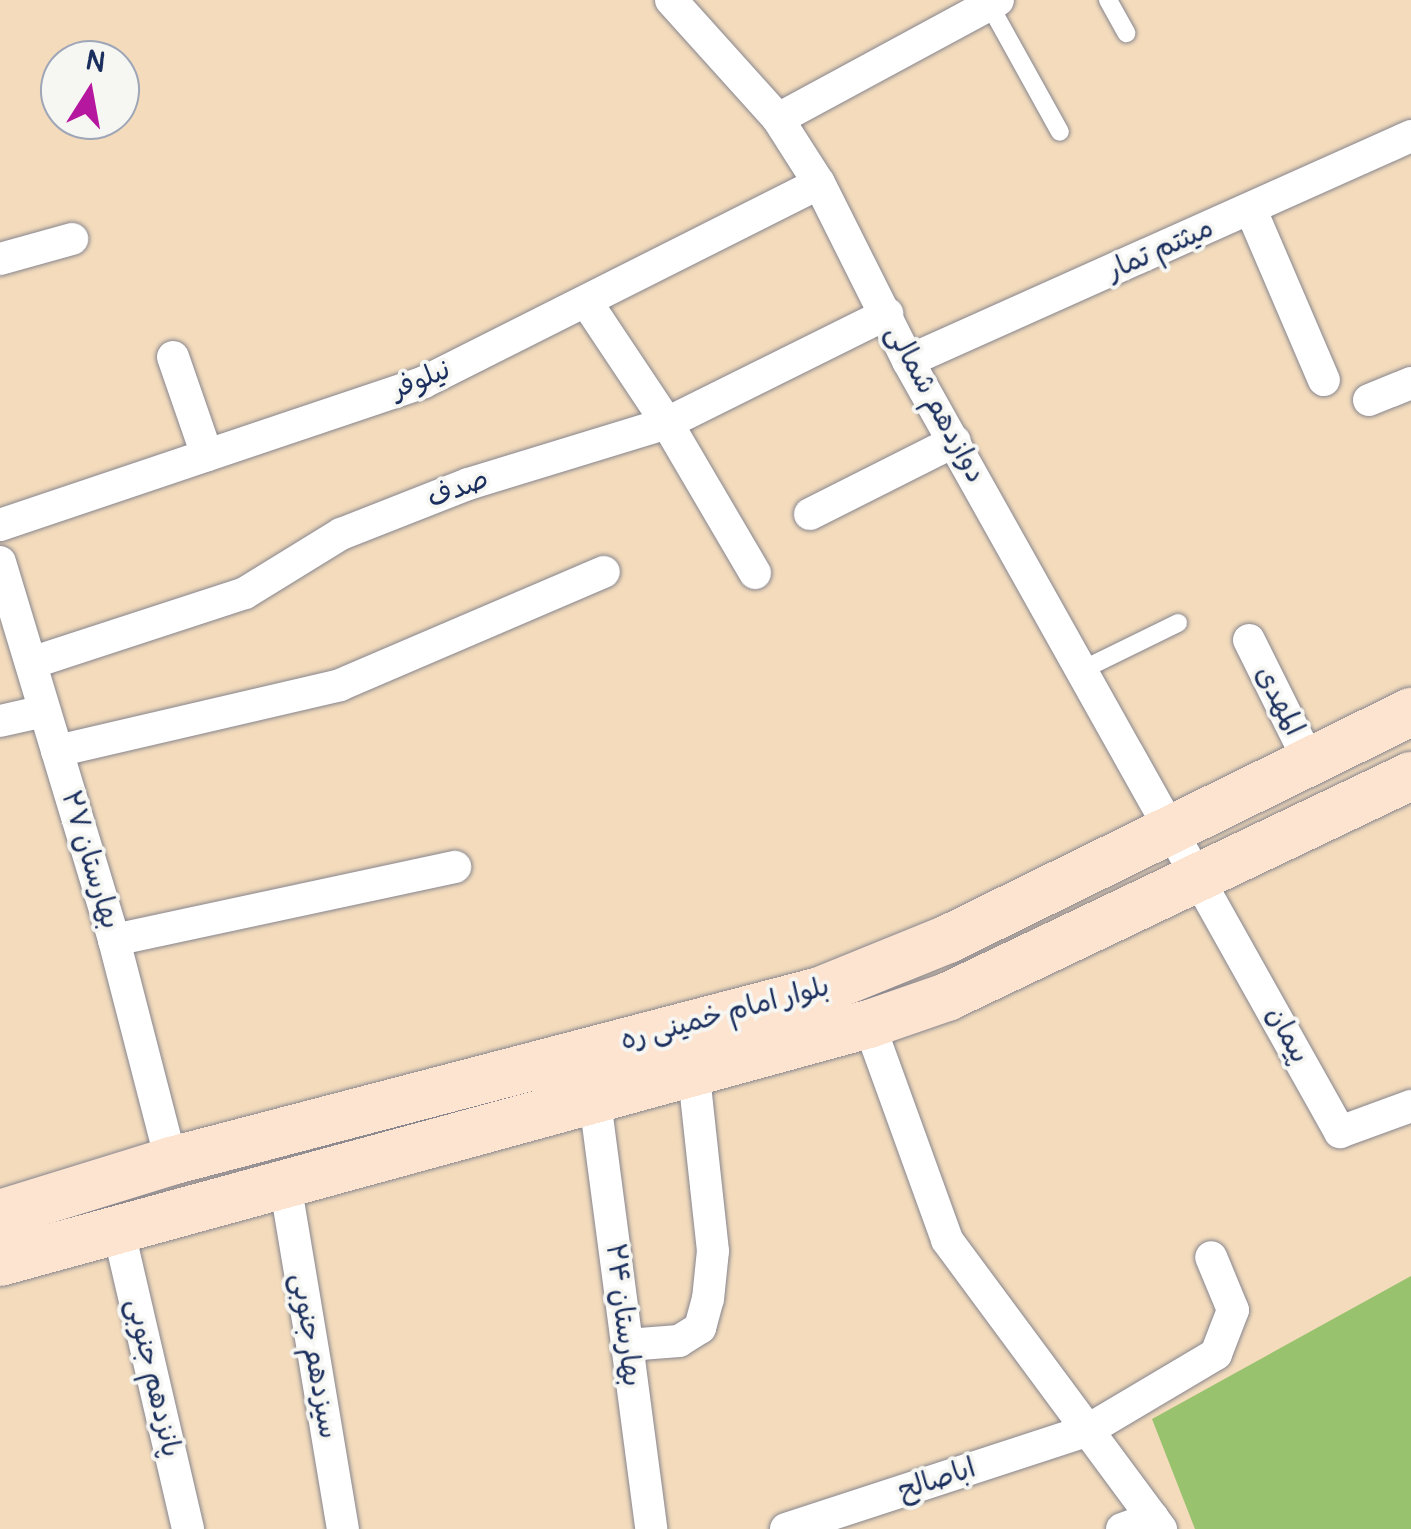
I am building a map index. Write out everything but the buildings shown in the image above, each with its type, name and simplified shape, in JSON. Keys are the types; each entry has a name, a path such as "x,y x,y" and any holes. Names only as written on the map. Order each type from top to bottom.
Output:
{"main road":[{"name":"بلوار امام خمینی ره","path":"0,1214 172,1161 820,991 948,939 1411,712"},
{"name":"بلوار امام خمینی ره","path":"0,1262 694,1076 869,1024 947,997 1198,872 1411,776"}],"street":[{"name":"دوازدهم شمالی","path":"670,0 778,118 819,183 908,361 1170,829 1198,872"},
{"path":"778,118 975,5"},
{"name":"میثتم تمار","path":"908,361 1411,136"},
{"name":"نیلوفر","path":"0,524 424,382 819,183"},
{"path":"1250,210 1324,380"},
{"path":"0,259 72,239"},
{"path":"586,303 667,422 755,573"},
{"name":"صدف","path":"31,664 245,592 341,534 468,484 667,422 886,314"},
{"path":"173,357 207,455"},
{"path":"1369,400 1411,384"},
{"path":"810,514 955,441"},
{"name":"بهارستان ۲۷","path":"0,562 114,940 172,1161"},
{"path":"57,751 340,685 604,572"},
{"name":"المهدی","path":"1249,640 1309,762"},
{"path":"0,722 44,711"},
{"path":"114,940 455,866"},
{"name":"پیمان","path":"1198,872 1340,1132 1411,1106"},
{"path":"869,1024 947,1240 1088,1430 1146,1525"},
{"path":"626,1345 680,1340 700,1328 708,1300 712,1251 694,1076"},
{"name":"بهارستان ۲۴","path":"596,1101 651,1529"},
{"name":"سیزدهم جنوبی","path":"285,1183 343,1529"},
{"name":"پانزدهم جنوبی","path":"118,1228 188,1529"},
{"name":"اباصالح","path":"786,1529 1088,1430 1216,1354 1233,1310 1211,1257"}],"lane":[{"path":"1108,0 1126,33"},
{"path":"975,5 1060,132"},
{"path":"1082,670 1178,623"}],"green space":[{"path":"1411,1276 1411,1529 1195,1529 1152,1419"}]}
